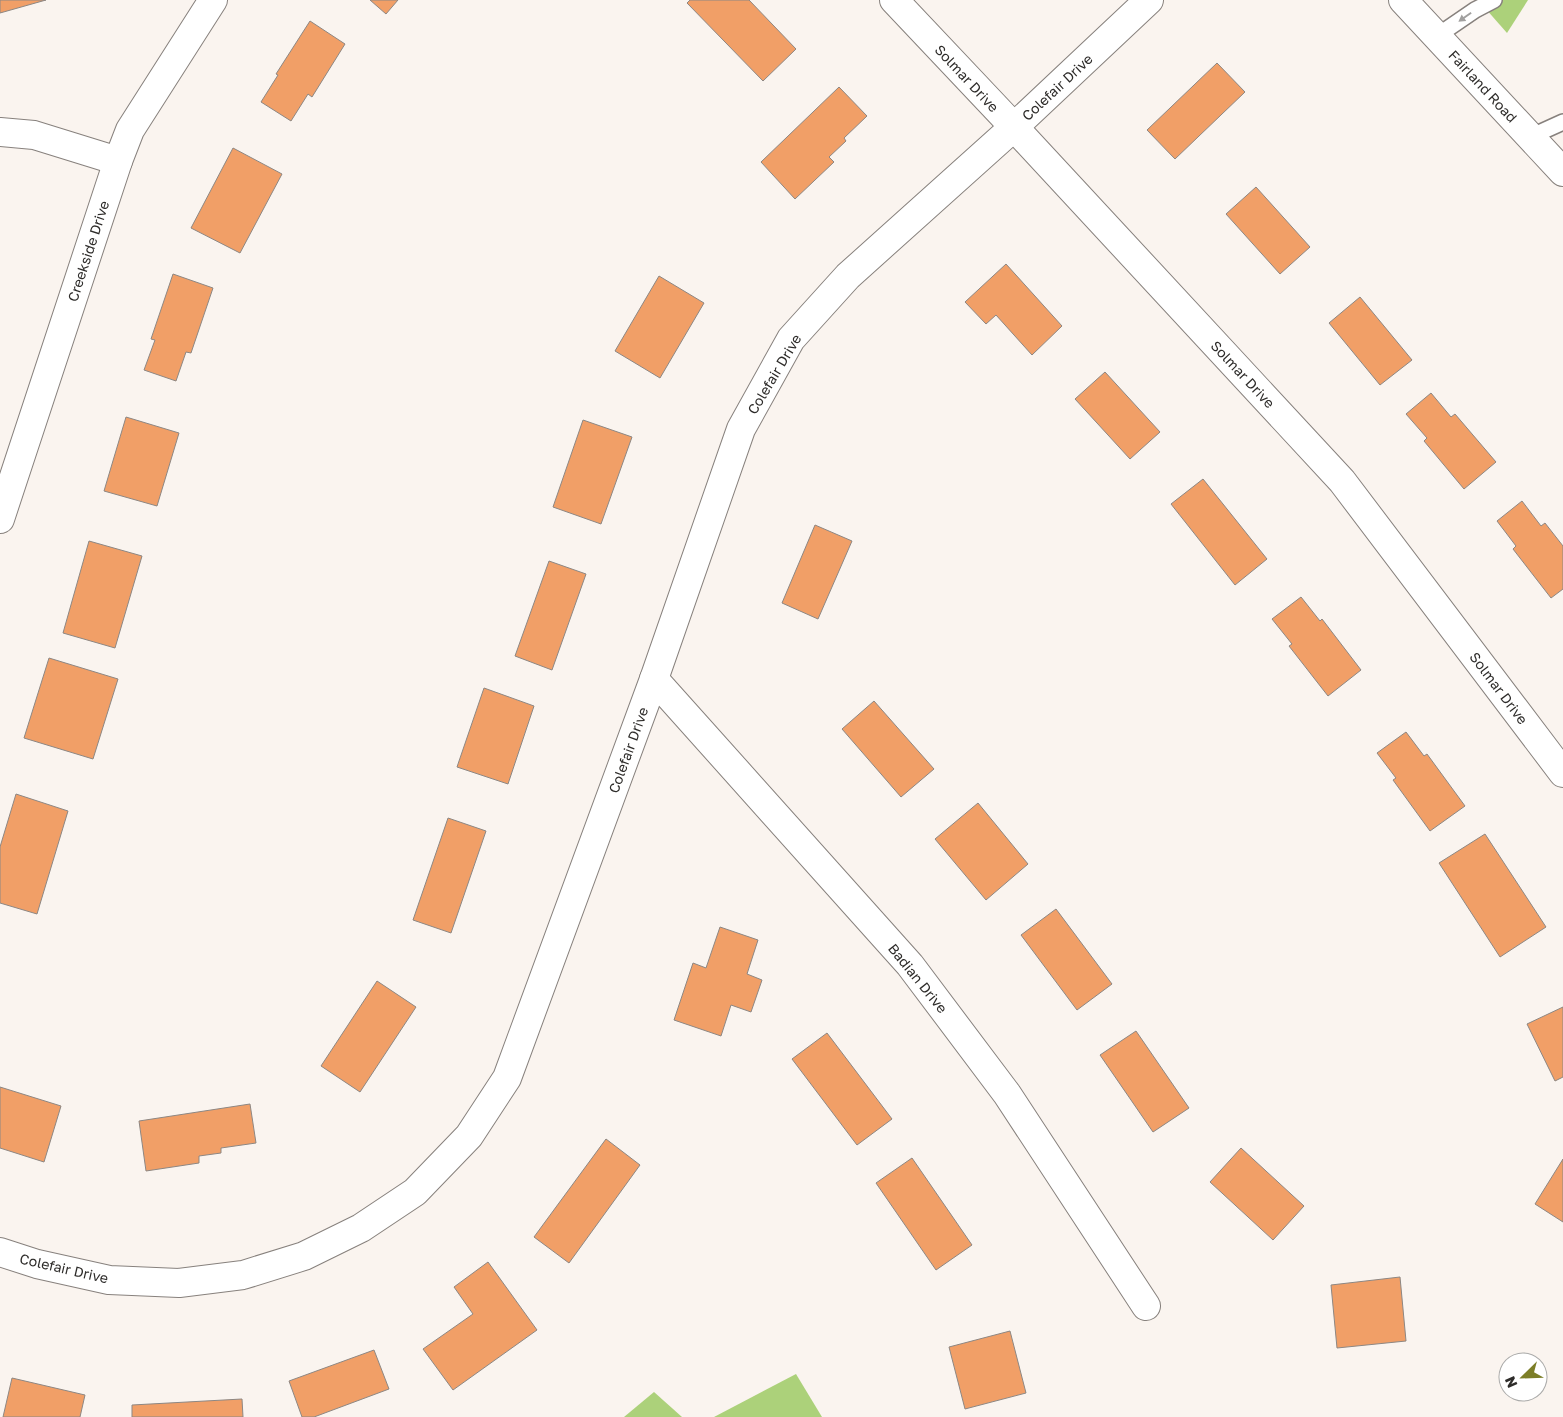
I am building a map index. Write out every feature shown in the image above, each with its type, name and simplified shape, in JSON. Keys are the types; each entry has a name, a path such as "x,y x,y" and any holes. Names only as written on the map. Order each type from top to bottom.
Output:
{"street":[{"name":"Creekside Drive","path":"0,519 118,161 130,130 213,0"},
{"name":"Solmar Drive","path":"894,0 1342,481 1563,773"},
{"name":"Colefair Drive","path":"0,1252 37,1264 108,1280 179,1282 243,1275 312,1252 362,1228 415,1192 469,1136 507,1078 654,679 741,429 791,340 848,276 1014,127 1149,0"},
{"name":"Fairland Road","path":"1403,0 1563,172"},
{"path":"0,132 34,135 118,161"},
{"name":"Badian Drive","path":"654,679 910,965 1007,1094 1146,1306"}],"lane":[{"path":"1437,36 1475,10 1494,0"},
{"path":"1530,137 1563,122"}],"green space":[{"path":"1478,0 1528,0 1507,33"},
{"path":"796,1374 822,1417 714,1417"},
{"path":"654,1392 682,1417 624,1417"}],"building":[{"path":"0,0 46,0 0,13"},
{"path":"370,0 398,0 386,14"},
{"path":"690,0 749,0 796,49 763,81 687,3"},
{"path":"310,21 345,44 312,97 308,94 291,121 261,102 278,75 276,74"},
{"path":"1217,63 1245,92 1175,159 1147,130"},
{"path":"839,87 867,116 844,138 846,141 829,157 834,162 795,199 761,162"},
{"path":"233,148 282,174 240,253 191,228"},
{"path":"1256,187 1310,247 1280,274 1226,214"},
{"path":"1006,264 1062,326 1032,355 996,315 986,324 965,302"},
{"path":"173,274 213,288 191,353 186,352 176,381 144,370 155,340 151,339"},
{"path":"659,276 704,303 660,378 615,351"},
{"path":"1360,297 1412,360 1380,385 1329,323"},
{"path":"1105,372 1160,432 1130,459 1075,399"},
{"path":"1431,393 1451,417 1455,414 1496,462 1464,489 1424,441 1427,438 1406,414"},
{"path":"126,417 179,433 157,506 104,491"},
{"path":"583,420 632,437 601,524 553,507"},
{"path":"1203,479 1267,559 1235,585 1171,504"},
{"path":"1522,501 1541,526 1545,523 1563,546 1563,589 1551,598 1513,549 1516,546 1497,521"},
{"path":"815,525 852,541 818,619 782,603"},
{"path":"89,541 142,556 115,648 63,633"},
{"path":"549,561 586,574 552,670 515,656"},
{"path":"1301,597 1320,621 1322,619 1361,670 1328,696 1289,646 1292,644 1272,619"},
{"path":"49,658 118,679 93,759 24,738"},
{"path":"484,688 534,706 508,784 457,767"},
{"path":"874,701 934,769 901,797 842,729"},
{"path":"1406,732 1424,756 1427,754 1465,806 1430,831 1393,780 1396,778 1377,753"},
{"path":"16,794 68,811 37,914 0,903 0,847"},
{"path":"978,803 1028,864 986,900 935,839"},
{"path":"448,818 486,831 451,933 413,920"},
{"path":"1485,834 1546,927 1500,957 1439,863"},
{"path":"1056,909 1112,984 1077,1010 1021,935"},
{"path":"720,927 758,940 747,974 762,980 751,1012 731,1005 721,1036 674,1020 693,963 706,968"},
{"path":"377,981 416,1007 360,1092 321,1066"},
{"path":"1563,1007 1563,1077 1555,1081 1527,1024"},
{"path":"1136,1031 1189,1108 1153,1132 1100,1055"},
{"path":"827,1033 892,1119 857,1145 792,1059"},
{"path":"0,1087 61,1106 44,1162 0,1148"},
{"path":"250,1104 256,1143 221,1148 221,1153 199,1156 199,1163 146,1171 139,1121"},
{"path":"606,1139 640,1165 569,1263 534,1237"},
{"path":"1241,1148 1304,1206 1273,1240 1210,1182"},
{"path":"912,1158 972,1245 936,1270 876,1183"},
{"path":"1563,1159 1563,1222 1535,1204"},
{"path":"488,1262 537,1330 453,1390 423,1349 473,1314 454,1287"},
{"path":"1400,1277 1406,1341 1337,1348 1331,1285"},
{"path":"1010,1331 1026,1393 965,1409 949,1347"},
{"path":"374,1350 389,1389 314,1417 302,1417 289,1381"},
{"path":"12,1378 85,1395 80,1417 3,1417"},
{"path":"242,1399 243,1417 132,1417 132,1405"}]}
